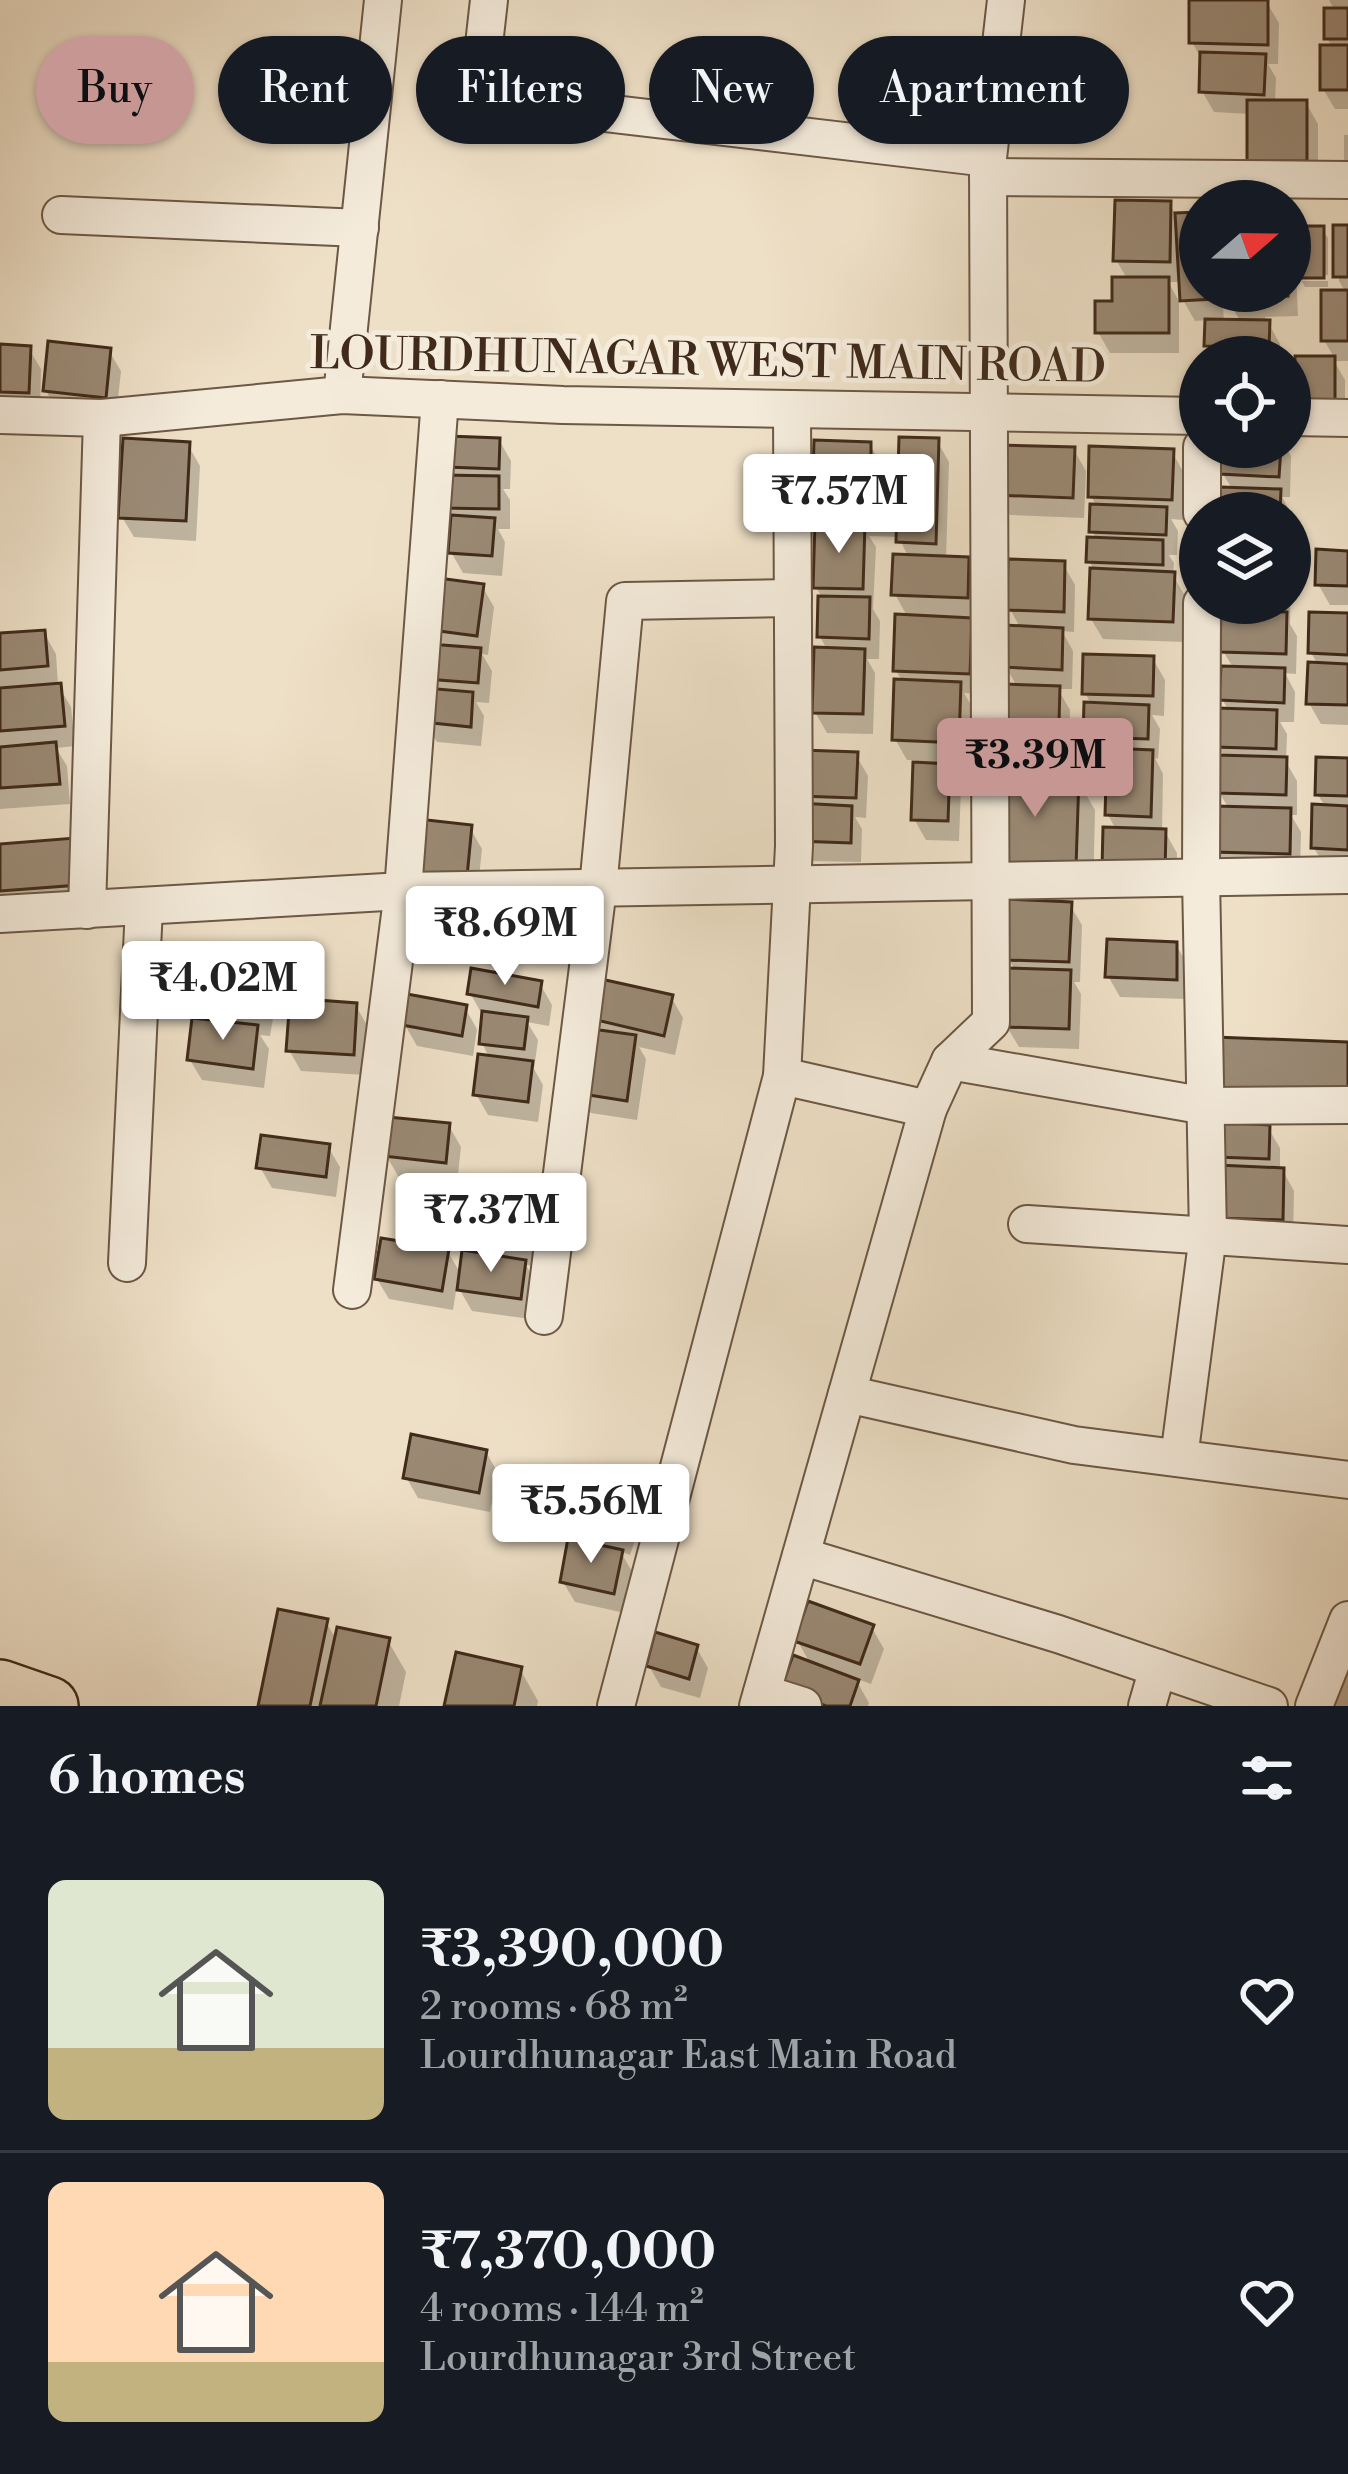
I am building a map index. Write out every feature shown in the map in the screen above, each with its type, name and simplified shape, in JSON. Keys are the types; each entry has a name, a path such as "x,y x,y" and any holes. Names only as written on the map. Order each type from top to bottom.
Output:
{"street":[{"path":"342,394 383,0"},
{"path":"489,0 478,98 988,168 1348,180"},
{"path":"803,1706 760,1700 928,1109 950,1061 992,1022 988,168 1006,0"},
{"path":"61,215 360,228"},
{"name":"LOURDHUNAGAR WEST MAIN ROAD","path":"0,416 103,418 342,394 563,405 1179,416"},
{"path":"352,1290 403,891 440,399"},
{"path":"616,1706 782,1076 794,846 792,409"},
{"path":"1311,417 1348,418"},
{"path":"87,910 103,418"},
{"path":"544,1316 598,888 625,601 793,598"},
{"path":"1179,1458 1208,1235 1202,624"},
{"path":"0,914 403,891 1348,875"},
{"path":"127,1263 144,907"},
{"path":"950,1061 1206,1106 1348,1106"},
{"path":"782,1076 928,1109"},
{"path":"1027,1224 1348,1245"},
{"path":"847,1394 1073,1445 1348,1480"},
{"path":"801,1556 1058,1634 1269,1706"},
{"path":"1314,1706 1348,1620"},
{"path":"1147,1706 1158,1668"}],"building":[{"path":"1189,0 1268,0 1268,45 1189,43"},
{"path":"1324,8 1348,8 1348,39 1324,39"},
{"path":"1320,45 1348,45 1348,90 1320,90"},
{"path":"1200,52 1266,54 1264,95 1199,92"},
{"path":"1247,100 1307,100 1307,161 1247,161"},
{"path":"1115,200 1171,201 1170,262 1113,261"},
{"path":"1175,213 1179,213 1179,283"},
{"path":"1333,225 1348,225 1348,277 1333,277"},
{"path":"1311,226 1324,226 1324,278 1311,278"},
{"path":"1112,277 1169,277 1169,333 1095,333 1095,301 1112,301"},
{"path":"1321,290 1348,290 1348,341 1321,341"},
{"path":"1205,319 1270,320 1269,336 1204,336"},
{"path":"48,341 111,348 106,398 43,391"},
{"path":"0,344 31,346 29,393 0,392"},
{"path":"1311,356 1335,356 1335,408 1311,408"},
{"path":"447,436 500,438 499,469 446,467"},
{"path":"899,437 939,438 936,544 896,542"},
{"path":"123,438 190,442 186,521 118,518"},
{"path":"814,440 871,442 871,477 813,475"},
{"path":"997,445 1075,447 1073,498 995,495"},
{"path":"1089,446 1174,449 1172,500 1088,497"},
{"path":"1220,468 1280,468 1279,477 1220,474"},
{"path":"442,475 499,476 499,509 442,508"},
{"path":"1220,487 1281,489 1281,492 1220,492"},
{"path":"821,489 886,492 885,517 821,515"},
{"path":"1090,504 1167,507 1166,535 1089,532"},
{"path":"451,515 495,518 492,556 448,553"},
{"path":"815,522 865,523 863,589 813,588"},
{"path":"1087,537 1163,540 1163,565 1086,562"},
{"path":"1316,549 1348,551 1348,586 1315,585"},
{"path":"893,554 969,557 968,598 891,595"},
{"path":"1008,559 1065,561 1064,612 1007,610"},
{"path":"1090,568 1175,572 1173,622 1088,619"},
{"path":"438,578 484,584 477,636 431,630"},
{"path":"818,596 870,597 869,639 817,637"},
{"path":"1311,612 1348,613 1348,655 1308,653"},
{"path":"895,614 972,618 970,674 893,671"},
{"path":"1221,624 1287,624 1286,654 1220,652"},
{"path":"1004,625 1063,628 1062,670 1003,667"},
{"path":"45,630 48,666 0,670 0,633"},
{"path":"429,644 481,648 478,683 426,679"},
{"path":"814,647 865,649 863,714 812,713"},
{"path":"1083,654 1154,656 1153,696 1082,694"},
{"path":"1308,662 1348,664 1348,705 1306,704"},
{"path":"1221,666 1285,668 1284,703 1219,700"},
{"path":"894,679 961,682 959,743 892,740"},
{"path":"61,683 65,726 0,731 0,688"},
{"path":"1004,684 1060,686 1058,758 1002,757"},
{"path":"425,688 473,692 471,727 422,722"},
{"path":"1084,702 1149,705 1148,739 1083,737"},
{"path":"1216,708 1277,710 1276,749 1215,747"},
{"path":"56,742 60,784 0,788 0,747"},
{"path":"1107,748 1153,750 1151,817 1105,815"},
{"path":"801,750 858,752 856,798 799,796"},
{"path":"1216,755 1287,757 1286,795 1216,793"},
{"path":"1316,757 1348,758 1348,796 1315,795"},
{"path":"913,762 950,764 948,821 911,820"},
{"path":"995,773 1079,776 1076,867 992,865"},
{"path":"798,803 852,806 851,843 796,841"},
{"path":"1312,804 1348,806 1348,850 1311,848"},
{"path":"1214,806 1291,808 1290,854 1212,852"},
{"path":"418,819 472,825 466,887 412,881"},
{"path":"1103,827 1166,829 1165,872 1102,869"},
{"path":"75,838 79,885 0,891 0,844"},
{"path":"1007,899 1072,902 1069,962 1005,960"},
{"path":"1107,939 1177,942 1177,980 1105,977"},
{"path":"471,968 542,981 538,1007 467,994"},
{"path":"1006,968 1071,970 1069,1029 1004,1027"},
{"path":"201,973 265,984 259,1017 196,1006"},
{"path":"601,979 673,995 664,1036 592,1019"},
{"path":"407,994 467,1005 462,1036 402,1025"},
{"path":"290,998 357,1003 354,1055 286,1051"},
{"path":"482,1011 528,1017 524,1049 479,1044"},
{"path":"192,1018 258,1025 253,1069 187,1060"},
{"path":"585,1028 636,1035 627,1101 576,1093"},
{"path":"1214,1037 1348,1042 1348,1096 1212,1091"},
{"path":"478,1054 533,1061 528,1102 473,1095"},
{"path":"388,1117 450,1123 446,1163 383,1156"},
{"path":"1217,1122 1270,1125 1269,1159 1216,1157"},
{"path":"261,1135 330,1144 326,1177 256,1168"},
{"path":"1217,1165 1284,1168 1283,1220 1216,1218"},
{"path":"465,1205 530,1213 526,1247 461,1238"},
{"path":"381,1238 449,1249 442,1291 374,1279"},
{"path":"462,1250 526,1260 521,1299 457,1290"},
{"path":"411,1434 487,1450 479,1493 403,1478"},
{"path":"589,1468 637,1485 619,1535 571,1518"},
{"path":"568,1538 623,1550 614,1594 560,1582"},
{"path":"808,1601 874,1625 860,1664 794,1641"},
{"path":"278,1609 328,1619 310,1706 258,1706"},
{"path":"337,1627 390,1638 376,1706 320,1706"},
{"path":"655,1632 698,1645 689,1679 646,1666"},
{"path":"456,1652 522,1667 514,1706 444,1706"},
{"path":"793,1655 859,1680 850,1706 826,1706 781,1689"}],"waterway":[{"path":"1340,1706 1348,1685"}]}
